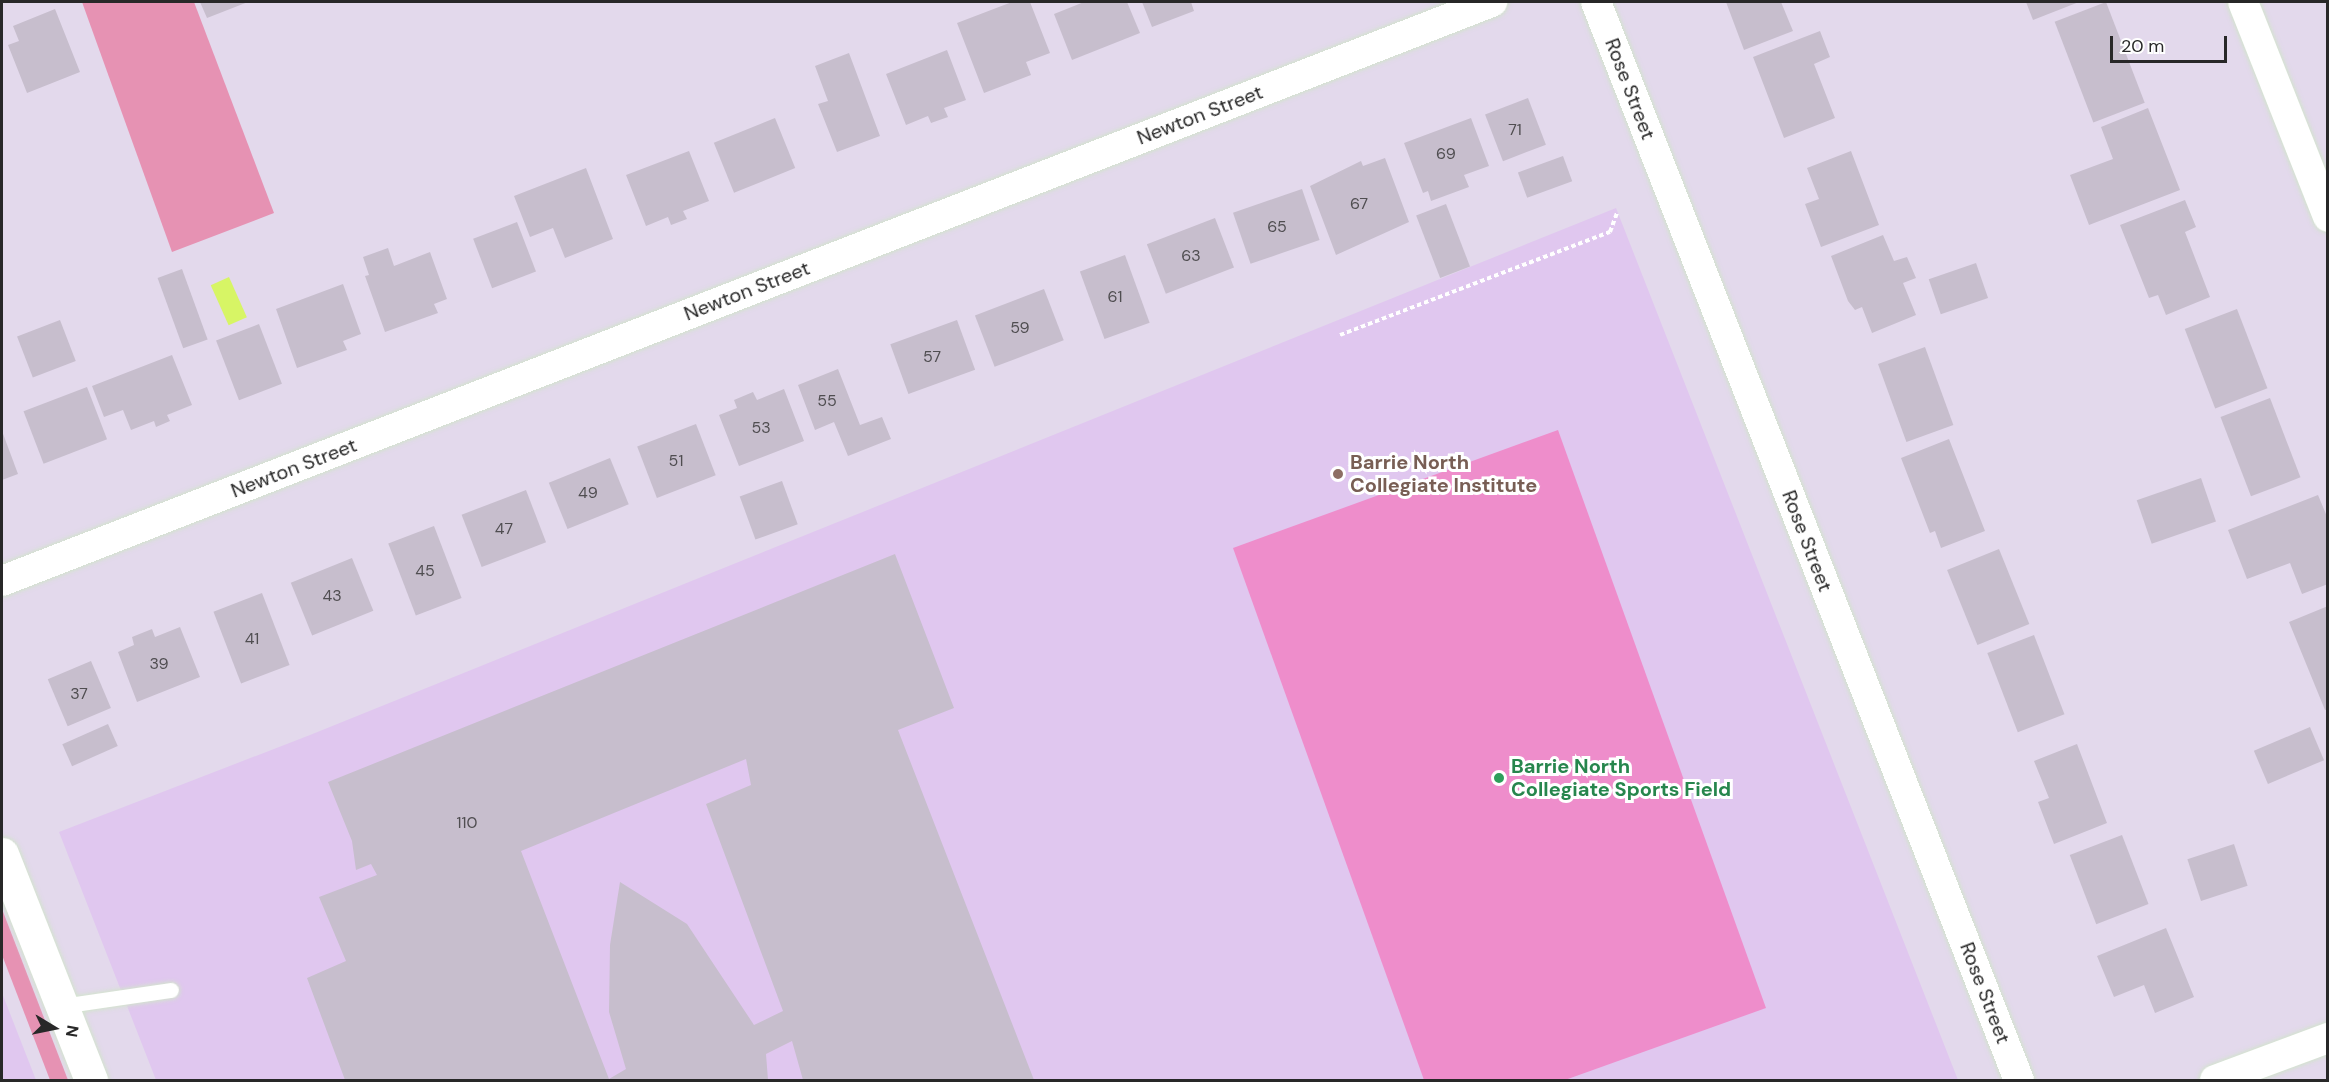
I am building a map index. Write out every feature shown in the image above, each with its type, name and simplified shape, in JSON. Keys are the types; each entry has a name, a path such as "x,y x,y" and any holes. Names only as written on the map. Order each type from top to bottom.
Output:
{"street":[{"name":"Newton Street","path":"2,581 1492,2"},
{"name":"Rose Street","path":"1596,2 2019,1080"},
{"path":"2243,2 2328,217"},
{"path":"2,854 91,1080"},
{"path":"2215,1080 2328,1038"}],"lane":[{"path":"61,1005 171,990"}],"path":[{"path":"1340,335 1610,232 1617,213"}],"shaded area":[{"path":"82,2 194,2 274,213 172,252"},
{"name":"Barrie North Collegiate Institute","path":"1616,208 1958,1080 156,1080 59,832 310,735"},
{"path":"229,277 247,317 229,325 211,285"},
{"name":"Barrie North Collegiate Sports Field","path":"1558,430 1766,1008 1565,1080 1424,1080 1233,548"},
{"path":"2,909 68,1080 50,1080 2,955"},
{"path":"2,993 36,1080 2,1080"}],"building":[{"path":"200,2 248,2 207,18"},
{"path":"1012,2 1030,2 1050,53 1026,62 1031,75 984,93 957,23"},
{"path":"1084,2 1127,2 1140,33 1072,60 1054,14"},
{"path":"1142,2 1191,2 1194,11 1152,27"},
{"path":"1726,2 1781,2 1793,31 1744,50"},
{"path":"2026,2 2079,2 2033,20"},
{"path":"2106,2 2145,103 2093,123 2055,22"},
{"path":"55,9 80,72 27,93 8,45 19,41 13,26"},
{"path":"1820,31 1830,57 1814,64 1835,118 1784,138 1753,57"},
{"path":"947,50 966,100 944,108 948,117 931,123 928,116 906,125 886,74"},
{"path":"849,53 880,136 837,152 818,104 828,101 815,66"},
{"path":"1528,98 1546,145 1503,161 1485,114"},
{"path":"2148,108 2180,190 2089,225 2070,175 2113,159 2101,127"},
{"path":"775,118 795,168 734,193 714,143"},
{"path":"1471,118 1489,166 1464,175 1469,187 1431,201 1428,191 1423,193 1404,143"},
{"path":"689,151 709,201 683,211 687,219 671,225 668,217 646,226 626,175"},
{"path":"1851,151 1879,225 1821,247 1805,204 1819,199 1807,168"},
{"path":"1563,156 1572,181 1527,198 1518,172"},
{"path":"1385,158 1409,222 1336,255 1310,186 1361,161 1363,166"},
{"path":"586,168 613,239 565,258 553,228 530,237 514,196"},
{"path":"1302,189 1320,240 1251,264 1233,213"},
{"path":"2185,200 2196,227 2185,232 2210,297 2166,315 2158,295 2149,298 2120,225"},
{"path":"1446,204 1470,267 1440,278 1416,215"},
{"path":"1215,218 1234,267 1166,294 1147,244"},
{"path":"517,222 536,271 492,288 473,239"},
{"path":"1883,235 1894,261 1907,257 1916,278 1903,283 1916,315 1872,333 1862,307 1855,310 1848,301 1831,256"},
{"path":"388,248 394,266 430,252 447,299 434,304 438,313 385,332 365,276 369,275 363,257"},
{"path":"1125,255 1150,323 1105,339 1080,271"},
{"path":"1976,263 1988,298 1941,314 1929,279"},
{"path":"182,269 208,339 183,348 158,278"},
{"path":"343,284 361,334 343,341 347,350 297,368 276,309"},
{"path":"1044,289 1064,340 995,367 975,316"},
{"path":"2237,309 2267,388 2215,408 2185,329"},
{"path":"60,320 76,361 33,378 17,336"},
{"path":"957,320 975,370 908,394 890,344"},
{"path":"259,324 282,384 239,400 216,340"},
{"path":"1925,347 1953,425 1906,442 1878,364"},
{"path":"172,355 192,405 167,415 170,421 156,427 154,421 131,430 123,410 104,417 92,386"},
{"path":"838,369 860,425 882,417 891,439 848,456 834,422 815,430 798,385"},
{"path":"87,387 107,439 44,464 24,411"},
{"path":"784,389 804,441 739,466 719,415 737,408 734,400 753,392 757,400"},
{"path":"2270,398 2300,477 2251,496 2221,417"},
{"path":"696,424 716,475 657,498 637,447"},
{"path":"2,431 18,474 2,480"},
{"path":"1949,439 1985,531 1941,548 1935,531 1930,533 1901,458"},
{"path":"610,458 629,504 568,529 549,483"},
{"path":"2201,478 2216,521 2152,544 2137,500"},
{"path":"782,481 798,524 755,540 740,496"},
{"path":"526,490 546,542 482,567 462,515"},
{"path":"2318,495 2328,519 2328,584 2302,594 2290,563 2247,579 2228,530"},
{"path":"434,526 462,598 416,615 388,544"},
{"path":"1999,549 2029,624 1977,645 1947,570"},
{"path":"895,554 954,708 898,730 1034,1080 803,1080 792,1041 766,1054 768,1080 345,1080 307,978 346,961 319,897 377,875 371,864 356,870 352,841 328,782","holes":["746,759 751,785 706,804 783,1011 754,1025 687,924 620,882 610,945 609,1012 626,1069 609,1079 521,851"]},
{"path":"352,558 373,611 312,636 291,583"},
{"path":"262,593 290,665 241,684 213,612"},
{"path":"2328,606 2328,709 2325,710 2289,622"},
{"path":"180,627 200,677 137,702 118,652 134,645 132,637 152,629 155,637"},
{"path":"2034,635 2064,714 2018,732 1987,653"},
{"path":"91,661 111,708 68,726 48,679"},
{"path":"108,724 118,746 72,766 62,744"},
{"path":"2310,727 2324,760 2268,784 2254,751"},
{"path":"2077,744 2107,823 2054,844 2038,802 2049,798 2034,761"},
{"path":"2122,835 2149,904 2096,924 2070,855"},
{"path":"2234,844 2248,886 2201,901 2187,859"},
{"path":"2166,928 2194,997 2155,1013 2144,985 2114,997 2097,956"}],"place":[{"name":"Barrie North Collegiate Institute","path":"1338,474"},
{"name":"Barrie North Collegiate Sports Field","path":"1499,778"}]}
